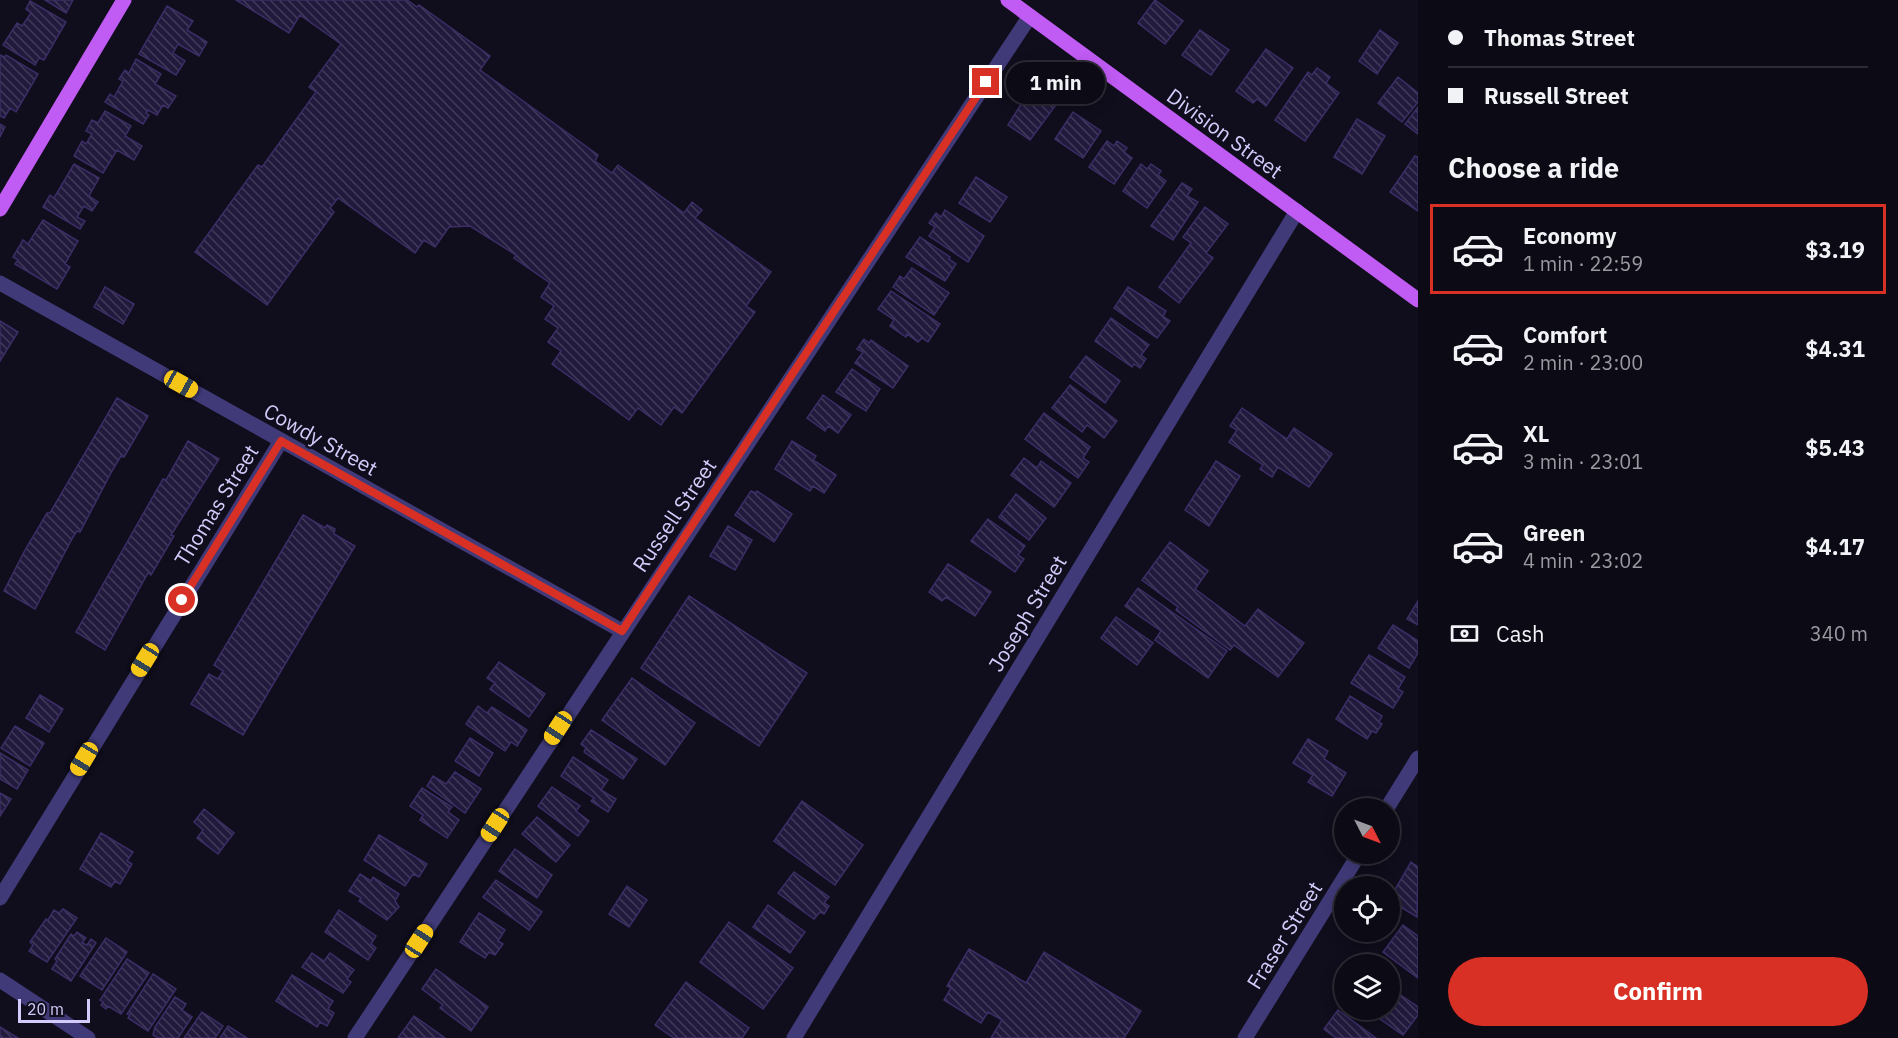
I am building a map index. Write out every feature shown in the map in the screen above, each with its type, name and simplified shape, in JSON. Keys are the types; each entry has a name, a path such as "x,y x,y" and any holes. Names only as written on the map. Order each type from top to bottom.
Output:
{"main road":[{"path":"0,209 124,0"},
{"name":"Division Street","path":"1008,0 1418,300"}],"street":[{"name":"Russell Street","path":"355,1038 1029,16"},
{"name":"Joseph Street","path":"795,1038 1297,212"},
{"name":"Cowdy Street","path":"0,283 622,631"},
{"name":"Thomas Street","path":"0,898 281,441"},
{"path":"1393,798 1418,758"},
{"name":"Fraser Street","path":"1245,1038 1353,864"},
{"path":"0,980 88,1038"}],"building":[{"path":"45,0 73,0 66,13"},
{"path":"236,0 407,0 417,7 419,5 490,56 480,70 598,155 595,161 612,173 618,165 684,213 692,202 702,210 695,218 771,272 746,306 755,312 682,413 674,407 661,425 638,408 629,420 552,364 561,351 548,342 558,328 545,319 554,306 541,297 550,283 514,258 516,255 470,226 449,227 435,247 424,240 415,253 338,198 330,208 334,212 267,305 195,252 258,165 262,167 316,92 309,87 341,44 300,15 289,33"},
{"path":"1155,0 1183,21 1165,44 1138,23"},
{"path":"30,1 66,22 44,60 39,58 35,65 3,45 17,23 22,26 31,13 26,9"},
{"path":"167,6 193,21 187,30 207,42 199,56 178,44 173,53 185,61 176,75 139,54"},
{"path":"1200,30 1229,50 1211,75 1182,55"},
{"path":"1380,30 1398,43 1377,74 1359,61"},
{"path":"1266,49 1293,68 1266,106 1257,99 1253,103 1236,91"},
{"path":"0,55 5,57 6,55 38,74 16,112 10,108 4,118 0,116"},
{"path":"136,59 161,74 155,84 176,96 168,108 163,105 157,115 148,110 146,113 149,115 143,124 105,102 110,94 114,97 123,81 119,79 125,70 129,73"},
{"path":"1317,68 1330,77 1326,83 1339,93 1305,141 1275,120 1308,72 1312,75"},
{"path":"1398,77 1418,93 1418,102 1402,122 1378,103"},
{"path":"1039,83 1060,93 1058,96 1061,98 1030,140 1008,125 1033,85 1036,87"},
{"path":"1418,107 1418,134 1405,124"},
{"path":"105,111 131,126 125,136 142,146 134,160 117,150 103,173 74,156 82,141 86,144 92,134 86,131 92,120 98,123"},
{"path":"1073,112 1101,131 1083,158 1055,139"},
{"path":"1357,119 1385,136 1362,174 1334,157"},
{"path":"0,124 5,127 0,137"},
{"path":"1107,141 1114,146 1117,141 1127,148 1124,152 1132,158 1114,184 1089,167"},
{"path":"1415,156 1418,157 1418,211 1390,192"},
{"path":"74,164 99,178 89,196 98,202 92,211 84,206 77,217 85,221 80,229 43,207 50,195 54,198"},
{"path":"1141,164 1147,169 1151,164 1161,171 1158,175 1166,181 1147,208 1123,191"},
{"path":"976,177 1007,197 990,222 959,203"},
{"path":"1182,183 1192,189 1187,196 1198,202 1173,240 1151,226"},
{"path":"1205,207 1228,224 1206,253 1213,258 1179,303 1159,287 1191,243 1183,237"},
{"path":"945,210 984,236 968,262 929,236 935,227 929,223 936,213 941,217"},
{"path":"43,220 78,241 65,264 70,267 57,289 15,264 18,260 13,257 23,240 28,244"},
{"path":"920,237 950,257 949,259 956,264 945,281 906,257"},
{"path":"912,268 949,293 934,315 893,287 900,276 904,279"},
{"path":"105,287 134,304 123,324 94,307"},
{"path":"1128,287 1166,311 1163,316 1170,321 1157,338 1114,308"},
{"path":"891,291 940,324 928,342 922,338 918,342 907,334 906,337 890,326 894,320 878,309"},
{"path":"1111,318 1149,345 1141,355 1146,359 1140,368 1134,364 1132,367 1095,341"},
{"path":"0,321 18,332 0,361"},
{"path":"864,339 869,343 871,340 908,366 893,388 855,363 863,352 857,349"},
{"path":"1086,356 1120,381 1105,403 1070,377"},
{"path":"852,369 880,389 866,411 836,392"},
{"path":"1070,385 1117,421 1104,438 1087,425 1082,432 1052,408"},
{"path":"823,395 851,415 838,433 828,426 825,431 807,418"},
{"path":"117,398 148,416 124,457 121,456 112,471 80,532 77,531 73,537 35,609 4,591 25,550 47,513 50,513"},
{"path":"1242,408 1287,439 1294,428 1332,454 1309,487 1278,467 1272,477 1260,469 1263,465 1229,442 1237,430 1230,426"},
{"path":"1044,413 1090,447 1083,458 1089,462 1078,478 1025,439"},
{"path":"188,441 219,459 171,535 174,536 151,575 148,573 105,650 76,632 163,479 166,480"},
{"path":"792,441 816,456 813,460 836,475 824,493 813,486 810,491 775,469"},
{"path":"1024,458 1037,468 1041,461 1071,483 1054,507 1011,475"},
{"path":"1216,461 1240,476 1209,526 1185,510"},
{"path":"751,491 756,493 757,491 792,514 774,542 735,515"},
{"path":"1016,494 1046,518 1029,540 999,517"},
{"path":"303,515 325,528 327,525 335,529 334,534 355,546 243,735 191,704 209,674 218,679 223,671 214,665"},
{"path":"988,519 1025,546 1018,555 1024,559 1015,572 971,541"},
{"path":"728,526 752,540 735,570 710,556"},
{"path":"1170,542 1208,571 1195,589 1245,626 1258,609 1304,643 1278,677 1234,645 1230,650 1176,610 1178,607 1142,580"},
{"path":"948,564 991,592 975,616 946,597 942,601 929,592"},
{"path":"1138,588 1227,651 1208,678 1155,640 1161,631 1125,606"},
{"path":"689,596 807,673 759,746 641,668"},
{"path":"1418,601 1418,625 1407,619"},
{"path":"1116,617 1153,643 1137,665 1101,638"},
{"path":"1393,625 1418,641 1418,653 1409,668 1378,648"},
{"path":"1369,655 1405,677 1398,689 1403,692 1393,708 1351,683"},
{"path":"499,662 545,694 529,717 490,689 495,683 487,678"},
{"path":"632,678 695,723 665,765 602,720"},
{"path":"40,695 63,709 49,732 26,718"},
{"path":"1350,696 1382,716 1379,722 1382,724 1376,733 1372,731 1367,739 1336,719"},
{"path":"478,706 487,713 492,707 527,730 517,746 511,742 505,751 466,724"},
{"path":"15,726 44,743 30,766 1,748"},
{"path":"591,730 637,759 623,779 584,752 586,748 581,744"},
{"path":"470,738 493,753 479,776 455,761"},
{"path":"1308,739 1328,751 1324,759 1346,773 1332,796 1308,782 1313,775 1293,763"},
{"path":"0,753 28,770 17,789 0,779"},
{"path":"573,757 608,780 601,790 616,799 608,812 591,801 594,798 561,776"},
{"path":"455,772 481,789 465,813 427,786 433,776 446,784"},
{"path":"552,787 580,806 576,811 589,821 578,836 538,806"},
{"path":"422,788 452,807 448,812 459,820 447,838 420,820 423,815 410,806"},
{"path":"0,793 11,799 0,816"},
{"path":"802,801 863,845 835,885 774,841"},
{"path":"204,809 234,833 218,854 197,838 203,830 194,822"},
{"path":"537,817 570,845 556,862 522,834"},
{"path":"101,833 133,852 127,861 132,864 120,884 115,881 111,887 80,869"},
{"path":"379,835 427,864 419,877 413,874 405,886 364,860"},
{"path":"515,849 552,875 537,898 499,871"},
{"path":"1411,862 1418,867 1417,917 1400,907 1400,881"},
{"path":"794,872 829,897 824,903 829,906 824,914 820,912 814,919 778,893"},
{"path":"360,874 371,881 373,877 399,894 395,901 399,907 387,920 359,901 361,898 349,891"},
{"path":"496,880 542,912 529,930 483,897"},
{"path":"627,886 647,900 629,927 609,914"},
{"path":"768,905 805,932 790,953 753,927"},
{"path":"63,909 77,918 47,962 29,951 33,945 30,942 54,910 59,913"},
{"path":"339,910 376,936 371,944 376,948 368,960 325,932"},
{"path":"479,913 505,930 498,941 503,944 495,955 489,952 485,958 460,942"},
{"path":"729,922 793,968 763,1009 700,962"},
{"path":"1403,925 1418,936 1418,978 1400,965 1400,954 1383,952 1390,942 1400,942 1400,929"},
{"path":"77,932 86,938 82,943 87,945 91,939 96,943 71,981 52,969 57,961 55,959 71,934 74,936"},
{"path":"106,938 127,952 102,990 80,976"},
{"path":"969,949 1026,983 1044,952 1141,1011 1124,1038 991,1038 1002,1020 988,1012 981,1023 944,1000 951,988 947,986"},
{"path":"312,953 324,961 330,953 354,970 347,979 351,982 343,993 302,967"},
{"path":"127,959 149,973 121,1014 108,1006 106,1009 101,1005 103,1002 100,1000"},
{"path":"436,969 488,1007 471,1031 440,1008 443,1005 422,989"},
{"path":"153,974 176,989 148,1031 128,1018 130,1015 127,1014"},
{"path":"292,975 333,1001 328,1009 334,1013 327,1026 320,1022 317,1027 276,1001"},
{"path":"686,982 749,1028 742,1038 674,1038 655,1025"},
{"path":"1400,995 1418,1007 1418,1015 1403,1035 1381,1020 1400,1020"},
{"path":"175,997 186,1004 182,1010 192,1017 178,1038 158,1038 153,1035 155,1027"},
{"path":"202,1012 223,1026 215,1038 184,1038"},
{"path":"1334,1015 1334,1020 1352,1020 1376,1038 1336,1038 1324,1029"},
{"path":"414,1016 445,1038 398,1038"},
{"path":"228,1026 247,1038 220,1038"},
{"path":"0,1027 18,1038 0,1038"}],"route":[{"path":"182,600 281,441 622,631 986,82"}]}
